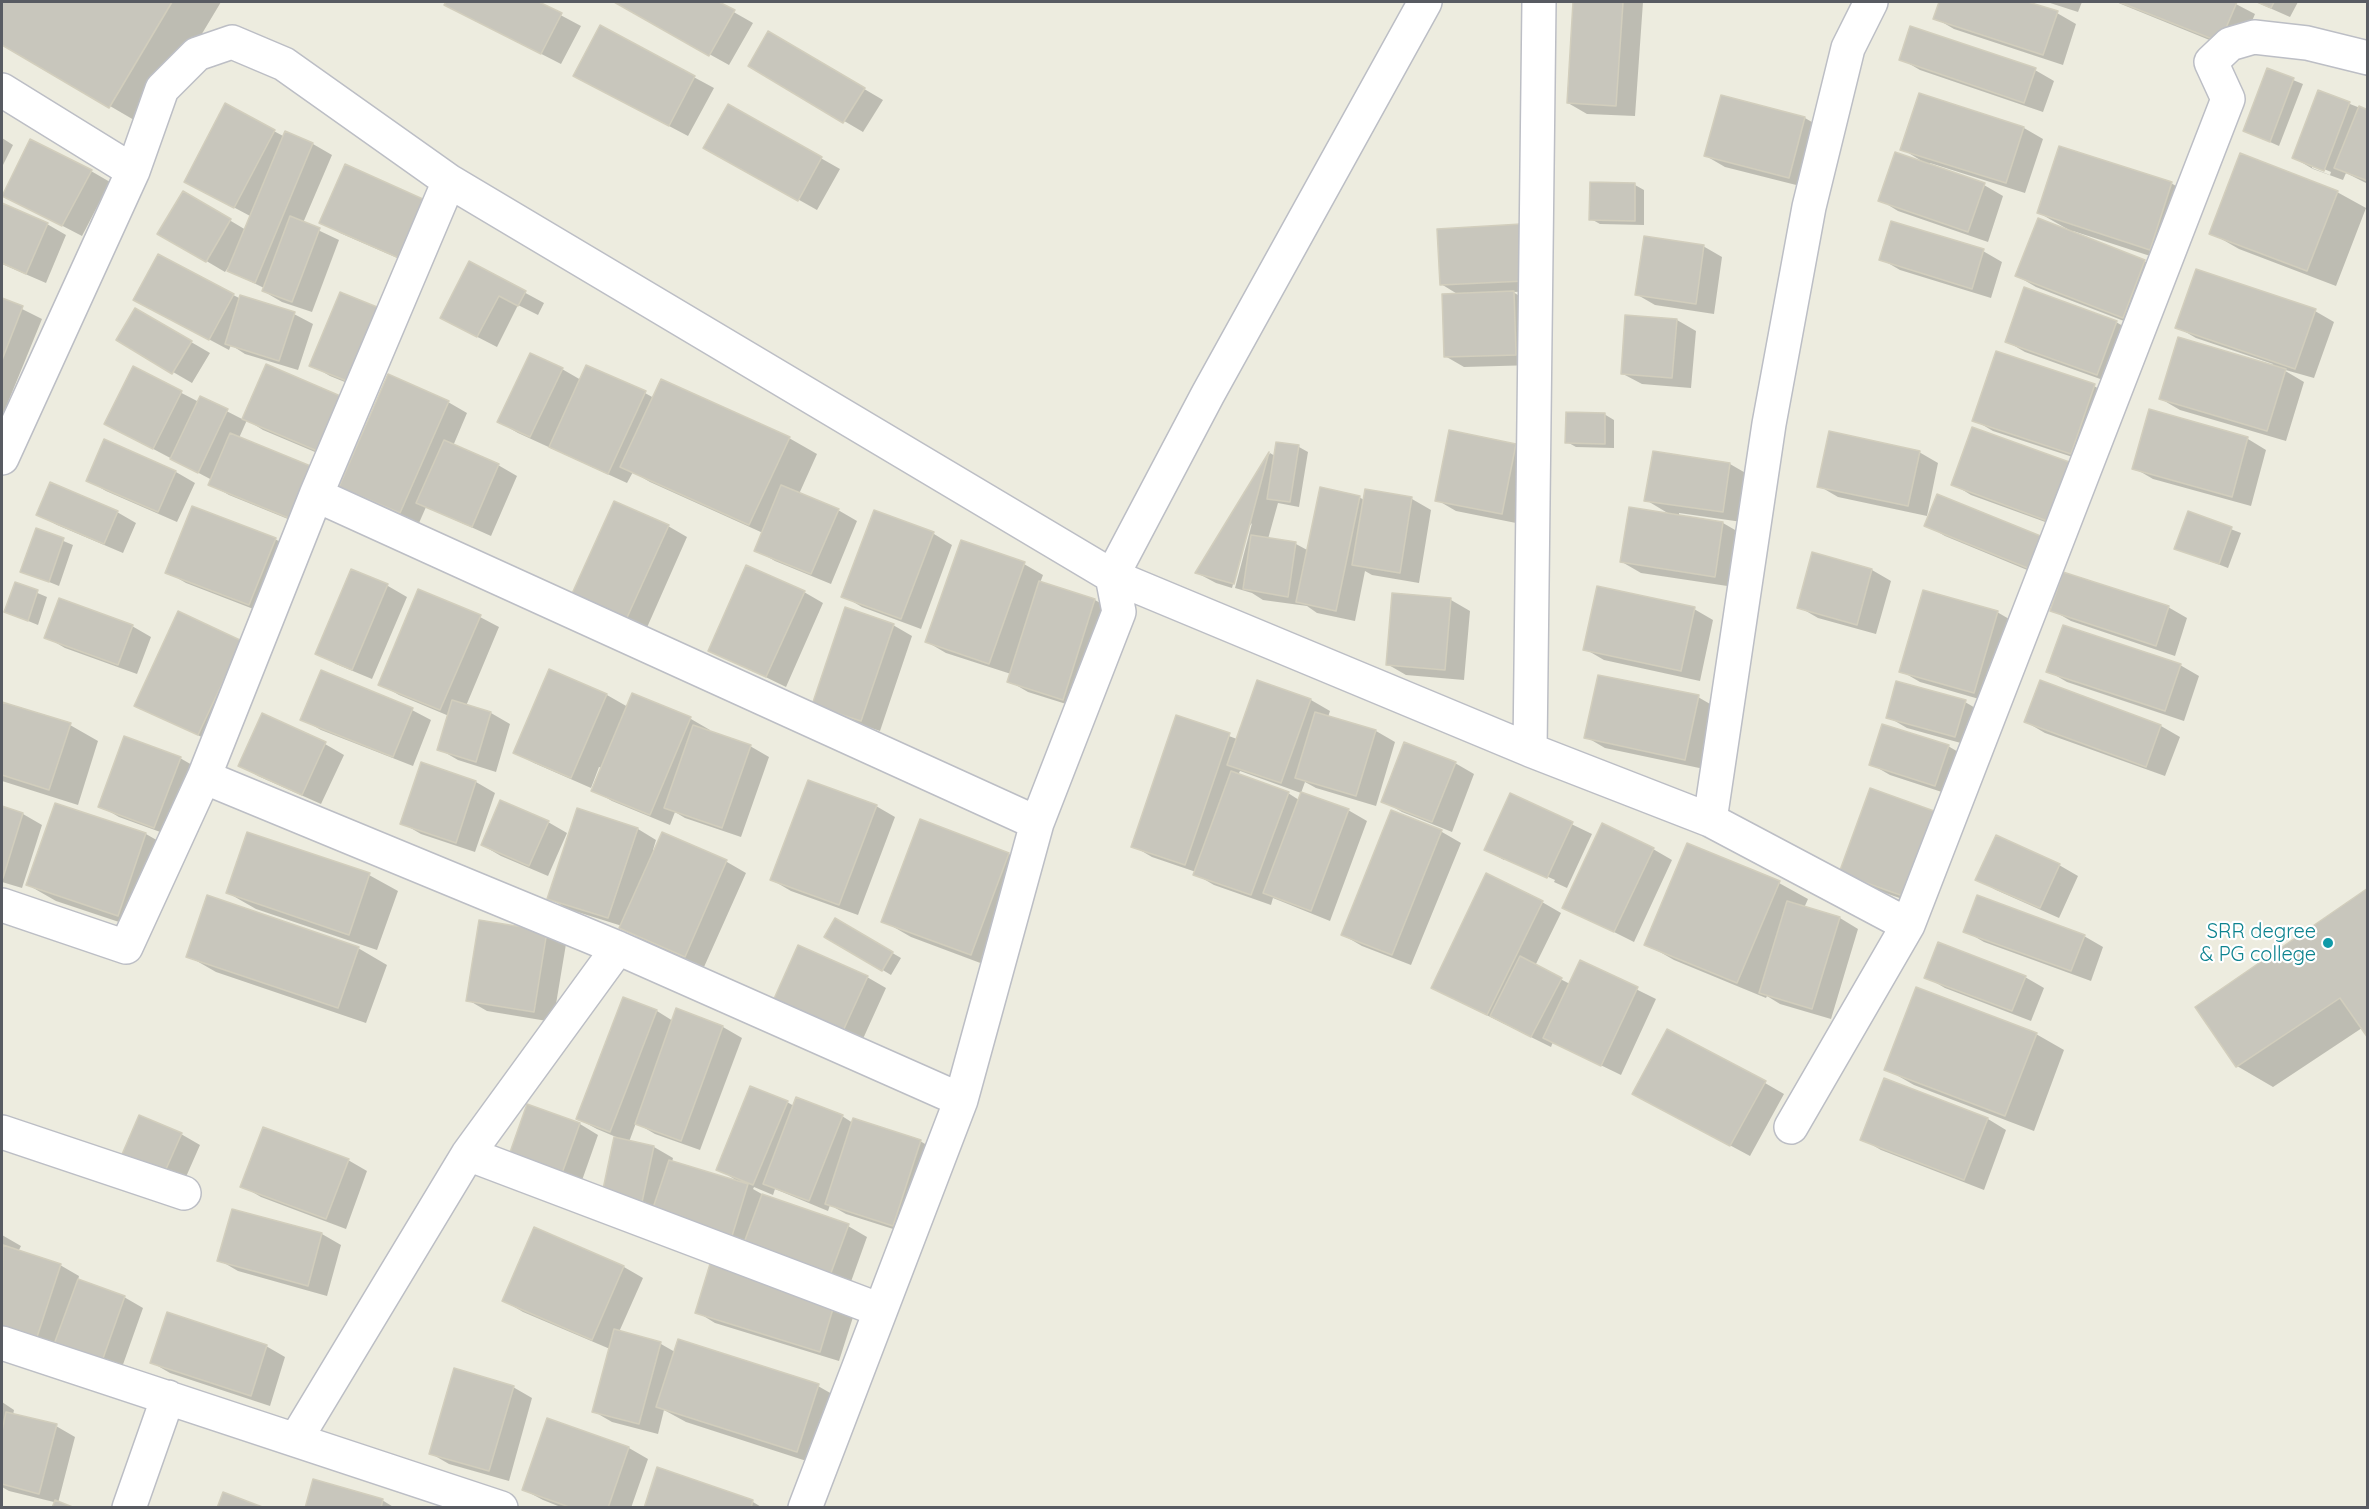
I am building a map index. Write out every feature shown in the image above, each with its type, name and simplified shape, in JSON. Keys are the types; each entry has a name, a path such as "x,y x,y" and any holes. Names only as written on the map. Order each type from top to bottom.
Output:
{"street":[{"path":"805,1508 962,1100 1037,823 1119,612 1112,576 1208,394 1425,2"},
{"path":"1530,750 1539,2"},
{"path":"1710,820 1769,424 1809,207 1848,48 1871,2"},
{"path":"1791,1127 1908,926 2228,99 2211,62 2230,44 2254,37 2307,43 2367,58"},
{"path":"2,458 133,171 162,89 197,54 232,42 284,64 449,181 1112,576 1530,750 1710,820 1908,926"},
{"path":"2,90 133,171"},
{"path":"2,905 126,947 204,777 316,495 449,181"},
{"path":"316,495 1037,823"},
{"path":"204,777 618,948 962,1100"},
{"path":"296,1439 468,1154 618,948"},
{"path":"2,1132 184,1193"},
{"path":"468,1154 880,1310"},
{"path":"2,1343 501,1508"},
{"path":"129,1508 168,1397"}],"building":[{"path":"2,2 172,2 109,108 2,45"},
{"path":"446,2 539,2 562,13 541,54 444,5"},
{"path":"614,2 719,2 735,10 709,56"},
{"path":"1573,2 1623,2 1616,106 1567,103"},
{"path":"1939,2 2028,2 2058,11 2043,55 1933,19"},
{"path":"2119,2 2237,2 2220,42"},
{"path":"2257,2 2274,2 2271,8"},
{"path":"600,25 695,76 669,126 573,76"},
{"path":"1910,26 2036,68 2024,103 1899,60"},
{"path":"768,31 865,88 843,123 748,66"},
{"path":"2267,68 2294,78 2270,142 2243,131"},
{"path":"2318,90 2350,102 2324,171 2292,158"},
{"path":"1919,93 2024,127 2006,183 1900,150"},
{"path":"1721,95 1805,117 1789,178 1704,156"},
{"path":"225,103 275,130 234,208 184,182"},
{"path":"728,104 822,157 798,201 703,148"},
{"path":"2359,106 2368,110 2368,181 2334,168"},
{"path":"285,131 313,143 255,283 227,271"},
{"path":"30,139 92,170 62,226 2,196"},
{"path":"2059,146 2172,182 2150,250 2037,213"},
{"path":"1895,152 1985,183 1968,232 1878,201"},
{"path":"2240,153 2338,191 2307,271 2209,234"},
{"path":"345,164 425,200 399,258 319,223"},
{"path":"1590,182 1635,183 1635,221 1589,220"},
{"path":"183,191 231,219 206,262 157,234"},
{"path":"2,203 48,223 26,274 2,263"},
{"path":"290,216 320,228 292,302 262,291"},
{"path":"2038,218 2145,260 2123,318 2015,276"},
{"path":"1891,221 1984,249 1972,289 1879,260"},
{"path":"1521,224 1524,281 1440,285 1437,229"},
{"path":"1644,236 1704,245 1696,304 1635,295"},
{"path":"158,254 234,294 209,340 133,300"},
{"path":"469,261 526,291 518,306 499,296 477,337 440,318"},
{"path":"2196,269 2316,309 2295,369 2175,328"},
{"path":"2024,287 2117,321 2097,375 2005,342"},
{"path":"1514,291 1516,355 1444,357 1442,294"},
{"path":"340,292 382,309 352,383 309,366"},
{"path":"240,295 295,312 279,361 225,344"},
{"path":"2,298 23,306 2,360"},
{"path":"135,308 192,341 172,374 116,340"},
{"path":"1625,315 1677,319 1672,378 1621,374"},
{"path":"2178,337 2286,369 2267,431 2159,399"},
{"path":"1996,351 2095,384 2071,454 1972,421"},
{"path":"530,353 563,368 530,437 497,422"},
{"path":"266,364 345,398 322,453 242,419"},
{"path":"586,365 646,391 608,474 549,447"},
{"path":"133,366 182,391 153,449 104,424"},
{"path":"388,374 449,401 400,513 339,487"},
{"path":"661,379 790,437 749,525 620,467"},
{"path":"200,396 228,409 198,473 170,459"},
{"path":"2149,409 2248,437 2232,497 2132,469"},
{"path":"1566,412 1605,413 1605,444 1565,443"},
{"path":"1972,427 2072,463 2050,522 1951,485"},
{"path":"1449,430 1516,444 1502,514 1435,501"},
{"path":"1829,431 1920,451 1908,506 1817,487"},
{"path":"230,433 313,467 291,519 208,485"},
{"path":"104,439 176,471 158,512 86,481"},
{"path":"444,440 499,464 472,527 416,503"},
{"path":"1276,442 1299,445 1290,502 1267,499"},
{"path":"1653,451 1730,463 1723,512 1644,501"},
{"path":"1269,452 1234,584 1195,573"},
{"path":"50,482 118,511 104,544 36,515"},
{"path":"781,485 839,509 811,574 754,551"},
{"path":"1320,487 1360,496 1336,611 1296,602"},
{"path":"1365,489 1412,497 1400,573 1352,565"},
{"path":"1937,494 2043,537 2030,569 1924,526"},
{"path":"614,501 669,525 625,622 570,598"},
{"path":"192,506 276,538 249,605 165,573"},
{"path":"1629,507 1723,522 1715,577 1620,562"},
{"path":"874,510 934,532 901,619 841,597"},
{"path":"2188,511 2232,527 2219,564 2174,549"},
{"path":"36,528 64,538 49,582 20,572"},
{"path":"1251,535 1296,542 1288,597 1243,589"},
{"path":"961,540 1025,562 989,664 925,642"},
{"path":"1812,552 1872,569 1857,625 1797,608"},
{"path":"746,565 805,591 766,677 708,651"},
{"path":"351,569 388,584 352,670 315,654"},
{"path":"2063,572 2169,606 2156,646 2050,611"},
{"path":"1039,581 1095,599 1063,700 1007,682"},
{"path":"15,582 38,590 28,621 4,612"},
{"path":"1597,586 1695,607 1681,671 1583,650"},
{"path":"418,589 481,615 440,710 378,685"},
{"path":"1923,590 1998,611 1974,693 1899,672"},
{"path":"1392,593 1451,598 1445,670 1386,665"},
{"path":"59,598 133,625 118,665 44,638"},
{"path":"845,607 894,624 861,721 812,705"},
{"path":"178,611 242,641 198,735 134,706"},
{"path":"2063,625 2181,664 2165,711 2046,672"},
{"path":"549,669 607,694 571,778 513,753"},
{"path":"321,670 413,708 393,757 300,720"},
{"path":"1598,675 1699,695 1685,760 1584,738"},
{"path":"1257,680 1311,699 1281,783 1227,765"},
{"path":"2040,680 2161,725 2146,767 2024,722"},
{"path":"1896,681 1966,700 1955,737 1886,718"},
{"path":"632,693 691,717 650,815 591,791"},
{"path":"452,700 491,712 476,762 437,750"},
{"path":"2,702 71,723 49,790 2,775"},
{"path":"1315,712 1376,730 1356,796 1295,778"},
{"path":"262,713 326,742 302,795 238,766"},
{"path":"1176,715 1230,733 1185,865 1131,847"},
{"path":"1882,724 1949,745 1935,786 1869,765"},
{"path":"693,725 751,745 722,828 664,808"},
{"path":"124,736 181,757 154,828 98,807"},
{"path":"1404,742 1456,762 1432,822 1381,802"},
{"path":"421,762 476,781 456,843 400,824"},
{"path":"1231,771 1289,792 1251,895 1193,875"},
{"path":"808,780 877,805 839,905 770,880"},
{"path":"1870,788 1934,811 1903,896 1839,873"},
{"path":"1301,792 1349,809 1311,911 1263,893"},
{"path":"1510,793 1573,822 1547,878 1484,850"},
{"path":"500,800 549,821 529,866 481,845"},
{"path":"55,803 146,833 118,916 26,885"},
{"path":"2,806 23,813 3,878 2,878"},
{"path":"577,808 638,828 608,918 547,899"},
{"path":"1391,810 1442,830 1392,955 1341,935"},
{"path":"920,819 1009,853 971,955 881,922"},
{"path":"1602,823 1654,848 1614,932 1562,908"},
{"path":"247,832 370,873 349,935 226,893"},
{"path":"662,832 727,860 685,957 619,928"},
{"path":"1996,835 2060,864 2040,908 1975,880"},
{"path":"1687,843 1780,881 1737,983 1644,945"},
{"path":"1486,873 1543,901 1487,1015 1431,988"},
{"name":"SRR degree & PG college","path":"2368,888 2368,1038 2340,998 2236,1067 2195,1007"},
{"path":"207,895 359,947 338,1008 186,957"},
{"path":"1977,895 2085,935 2071,971 1963,932"},
{"path":"1787,901 1840,917 1812,1009 1759,993"},
{"path":"835,918 893,952 882,971 824,937"},
{"path":"479,920 547,931 534,1012 466,1001"},
{"path":"1938,942 2026,976 2012,1011 1924,978"},
{"path":"798,945 868,976 843,1031 773,1001"},
{"path":"1520,956 1562,978 1531,1037 1490,1016"},
{"path":"1580,960 1638,987 1601,1066 1543,1038"},
{"path":"1916,987 2037,1033 2005,1116 1884,1070"},
{"path":"623,997 657,1010 610,1132 576,1119"},
{"path":"676,1008 723,1026 681,1141 635,1124"},
{"path":"1667,1029 1766,1081 1730,1146 1632,1094"},
{"path":"1884,1078 1988,1118 1964,1180 1860,1140"},
{"path":"750,1086 788,1101 753,1185 716,1170"},
{"path":"796,1097 843,1115 809,1201 763,1184"},
{"path":"527,1104 580,1123 561,1176 508,1158"},
{"path":"139,1115 182,1133 163,1176 120,1159"},
{"path":"853,1118 921,1140 893,1226 825,1204"},
{"path":"263,1127 349,1159 326,1219 240,1187"},
{"path":"614,1137 654,1146 642,1202 602,1194"},
{"path":"669,1160 748,1184 732,1236 652,1211"},
{"path":"762,1194 849,1224 828,1281 741,1251"},
{"path":"232,1209 322,1233 308,1286 217,1261"},
{"path":"534,1227 624,1266 592,1340 502,1301"},
{"path":"3,1245 61,1264 36,1340 2,1329"},
{"path":"710,1264 835,1302 820,1352 695,1313"},
{"path":"78,1279 125,1296 101,1364 53,1347"},
{"path":"167,1312 267,1345 251,1396 150,1363"},
{"path":"614,1329 661,1342 639,1424 592,1412"},
{"path":"678,1339 819,1384 797,1452 656,1407"},
{"path":"454,1368 514,1386 489,1471 429,1454"},
{"path":"6,1412 57,1424 39,1494 2,1484 2,1431"},
{"path":"547,1418 629,1447 608,1508 572,1508 522,1490"},
{"path":"657,1467 753,1500 751,1508 644,1508"},
{"path":"313,1479 383,1499 381,1508 305,1508"},
{"path":"223,1492 265,1508 217,1508"},
{"path":"55,1500 75,1508 52,1508"}],"place":[{"name":"SRR degree & PG college","path":"2328,943"}]}
